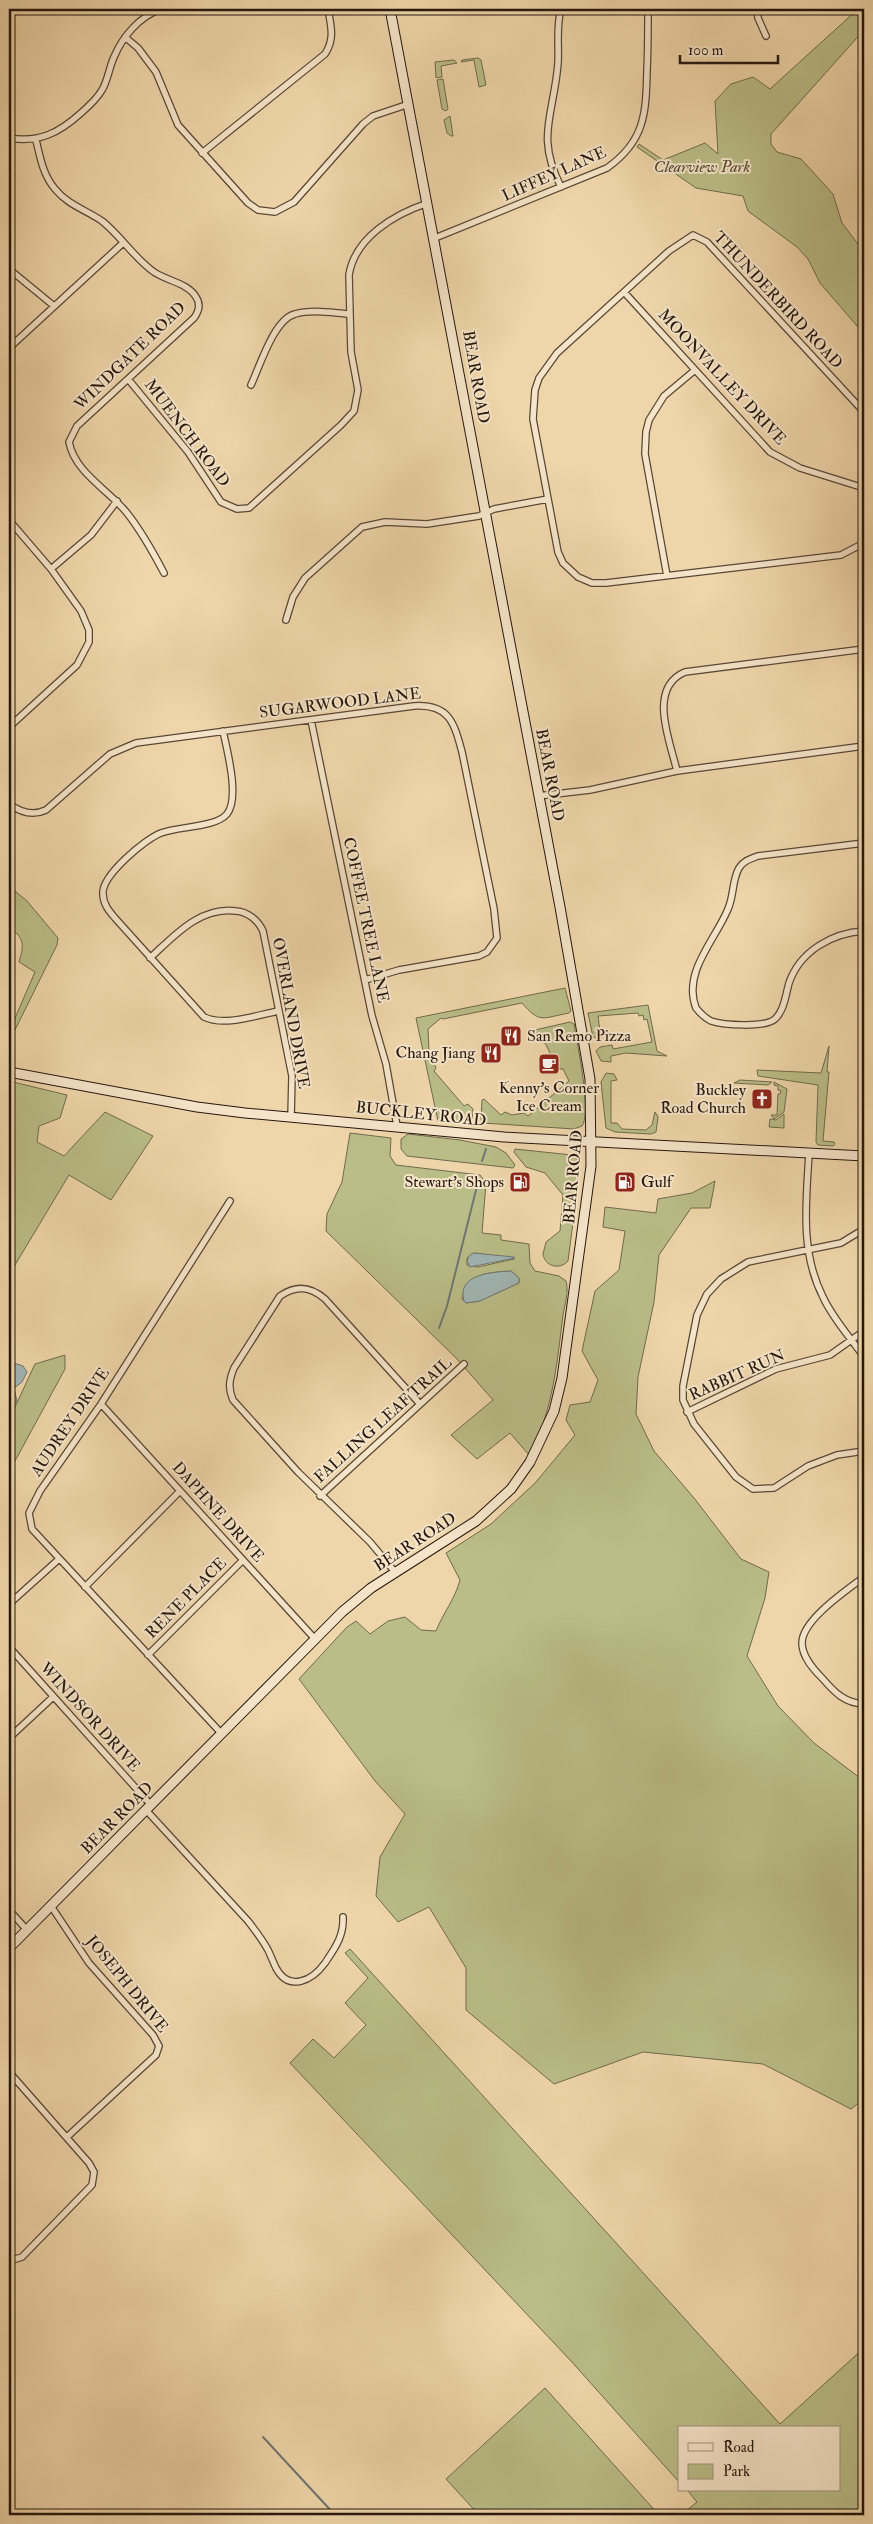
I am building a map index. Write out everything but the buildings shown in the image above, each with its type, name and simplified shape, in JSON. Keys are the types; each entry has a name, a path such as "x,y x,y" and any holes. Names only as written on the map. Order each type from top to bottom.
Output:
{"street":[{"path":"9,138 36,140 58,132 88,107 100,92 114,57 125,37 137,23 161,9"},
{"path":"202,153 326,54 331,45 332,34 328,9"},
{"name":"BEAR ROAD","path":"9,1948 342,1612 395,1572 476,1521 492,1507 524,1472 543,1438 554,1411 562,1378 589,1191 592,1143 590,1079 435,238 390,9"},
{"path":"561,9 554,93 546,137 548,155 561,187"},
{"name":"LIFFEY LANE","path":"435,238 613,164 629,149 640,131 646,109 648,9"},
{"path":"757,9 758,18 766,36"},
{"path":"125,37 138,48 156,72 178,125 248,203 265,212 280,211 294,202 363,124 373,116 408,104"},
{"name":"WINDGATE ROAD","path":"36,140 45,174 55,190 72,205 104,223 152,271 186,287 196,296 200,304 194,318 76,426 70,442 75,460 117,501 141,532 164,573"},
{"name":"MUENCH ROAD","path":"128,379 188,452 221,502 237,509 248,508 341,425 354,411 358,390 351,352 349,275 355,254 373,234 396,217 428,203"},
{"name":"THUNDERBIRD ROAD","path":"864,412 707,242 699,236 693,235 686,238 557,353 540,378 534,395 533,419 558,552 564,563 578,577 592,583 606,583 841,555 864,543"},
{"path":"9,348 123,243"},
{"path":"9,269 54,306"},
{"name":"MOONVALLEY DRIVE","path":"624,292 770,452 800,468 864,488"},
{"path":"251,385 277,328 287,317 296,313 350,314"},
{"path":"667,576 646,462 646,432 649,420 660,400 695,370"},
{"path":"286,620 293,597 305,578 362,527 385,522 427,524 479,516 494,509 548,499"},
{"path":"51,569 91,535 117,501"},
{"path":"9,520 51,569 86,620 89,642 78,665 9,727"},
{"path":"677,771 663,702 668,683 675,676 685,672 864,649"},
{"name":"SUGARWOOD LANE","path":"9,804 22,811 40,813 46,810 100,762 125,746 414,706 432,706 442,711 456,728 471,791 498,930 494,943 487,952 479,956 399,970 365,980"},
{"name":"COFFEE TREE LANE","path":"310,720 372,1016 386,1064 397,1126"},
{"path":"224,731 233,795 228,813 222,818 208,823 174,829 149,840 108,878 103,887 105,905 193,1006 212,1020 223,1021 279,1011"},
{"path":"538,796 590,790 677,771 864,746"},
{"path":"864,842 758,856 742,864 738,870 728,909 703,954 697,971 694,991 696,1008 711,1021 732,1024 761,1024 775,1019 780,1012 791,979 800,963 812,951 838,936 864,931"},
{"name":"OVERLAND DRIVE","path":"150,958 177,933 203,915 219,911 243,912 253,918 263,931 292,1076 291,1118"},
{"name":"BUCKLEY ROAD","path":"9,1072 197,1107 291,1118 592,1143 864,1156"},
{"path":"809,1154 805,1214 808,1250 814,1275 822,1297 864,1357"},
{"name":"AUDREY DRIVE","path":"221,1733 32,1529 29,1513 40,1490 102,1404 230,1200"},
{"path":"864,1229 841,1243 748,1262 721,1279 707,1294 695,1323 683,1386 683,1400 687,1412 736,1478 753,1489 774,1488 816,1464 837,1455 864,1451"},
{"path":"395,1572 360,1532 320,1496 233,1400 229,1391 228,1381 234,1368 280,1296 297,1288 318,1292 420,1404"},
{"name":"RABBIT RUN","path":"687,1412 776,1369 830,1355 864,1331"},
{"name":"FALLING LEAF TRAIL","path":"320,1496 464,1364"},
{"name":"DAPHNE DRIVE","path":"102,1404 315,1639"},
{"path":"85,1587 180,1491"},
{"path":"9,1604 59,1559"},
{"name":"RENE PLACE","path":"148,1655 243,1560"},
{"path":"864,1577 812,1621 804,1633 802,1644 804,1653 811,1666 839,1697 854,1703 864,1704"},
{"name":"WINDSOR DRIVE","path":"9,1647 248,1920 260,1936 276,1969 290,1981 305,1981 322,1966 336,1947 342,1933 342,1917"},
{"path":"9,1738 53,1697"},
{"name":"JOSEPH DRIVE","path":"51,1906 88,1963 153,2035 159,2046 156,2055 68,2137"},
{"path":"9,1910 27,1930"},
{"path":"9,2072 68,2137 90,2163 94,2172 92,2185 22,2257 9,2261"}],"green space":[{"name":"Clearview Park","path":"858,9 864,9 864,30 771,134 771,144 777,152 801,159 833,194 842,223 864,252 864,334 820,283 808,259 797,247 748,211 743,196 696,188 637,147 639,144 663,160 705,143 718,154 715,101 731,84 753,77 770,89"},
{"path":"478,58 481,60 486,85 479,87 474,60 461,62 462,60"},
{"path":"454,60 457,63 441,66 442,77 436,78 435,62"},
{"path":"443,79 448,109 446,111 442,109 437,80"},
{"path":"450,116 453,136 447,133 444,120"},
{"path":"9,886 27,901 58,938 57,945 9,1042 9,1032 35,972 19,962 22,942 21,938 9,928"},
{"path":"565,988 571,1011 569,1013 542,1018 533,1014 522,1003 441,1018 428,1029 429,1052 436,1068 434,1071 464,1106 468,1104 473,1109 472,1119 467,1124 438,1121 416,1018"},
{"path":"648,1005 657,1051 667,1056 626,1053 611,1056 611,1062 601,1061 596,1051 600,1047 612,1045 613,1049 652,1042 647,1019 644,1020 643,1015 639,1016 638,1013 598,1016 601,1039 599,1039 593,1037 588,1013"},
{"path":"570,1022 574,1024 585,1093 585,1119 582,1126 574,1129 483,1123 481,1120 482,1100 484,1099 501,1115 505,1112 512,1115 524,1113 528,1116 569,1081 563,1069 560,1069 554,1062 545,1043 535,1030"},
{"path":"829,1046 827,1072 829,1072 823,1141 834,1142 833,1146 818,1145 816,1142 818,1085 758,1076 757,1070 821,1073"},
{"path":"606,1073 614,1074 617,1080 611,1081 611,1123 617,1123 622,1129 646,1130 652,1125 655,1112 658,1117 656,1132 651,1134 615,1132 606,1128 601,1082"},
{"path":"740,1080 772,1082 768,1085 734,1083"},
{"path":"9,1081 67,1095 60,1118 39,1126 37,1142 64,1156 105,1112 153,1136 111,1200 69,1175 9,1275"},
{"path":"774,1082 787,1089 784,1112 774,1119 771,1115 777,1115 778,1094 781,1091 778,1090 778,1086 774,1085"},
{"path":"784,1114 784,1128 769,1127 770,1119 776,1120"},
{"path":"350,1133 391,1138 390,1156 396,1165 480,1175 486,1183 482,1233 501,1235 501,1240 529,1244 530,1263 535,1271 559,1276 566,1281 566,1298 553,1387 544,1422 529,1455 510,1433 477,1459 451,1435 493,1400 457,1359 326,1231 327,1214 342,1182","holes":["476,1253 514,1259 478,1267 467,1265 467,1258","511,1271 519,1278 519,1283 479,1301 466,1303 462,1299 465,1290 474,1279 487,1274"]},
{"path":"408,1134 460,1140 496,1147 506,1153 515,1165 513,1168 407,1156 401,1149 401,1139"},
{"path":"515,1149 572,1155 578,1160 580,1168 568,1261 561,1266 553,1266 547,1262 543,1254 546,1242 560,1231 563,1195 545,1173 526,1167 514,1152"},
{"path":"715,1181 710,1208 691,1208 659,1255 654,1302 638,1377 636,1414 654,1451 694,1498 741,1559 769,1572 765,1598 747,1656 778,1706 814,1743 864,1781 864,2099 851,2109 763,2064 643,2052 554,2084 466,2010 466,1968 429,1907 398,1922 376,1896 380,1857 405,1814 375,1781 299,1679 347,1627 356,1621 370,1634 388,1621 405,1617 421,1630 436,1631 460,1580 446,1553 491,1524 536,1482 575,1435 566,1420 570,1405 590,1402 598,1380 582,1351 595,1291 619,1270 625,1231 603,1227 605,1207 656,1213 658,1199 692,1193"},
{"path":"65,1355 65,1369 9,1472 9,1420 35,1364"},
{"path":"350,1949 780,2424 864,2348 864,2515 681,2515 697,2502 689,2492 840,2492 840,2426 678,2426 678,2481 571,2361 290,2063 313,2039 334,2058 366,2025 345,2003 368,1978 345,1953"},
{"path":"545,2388 659,2515 479,2515 446,2479"}],"shaded area":[{"path":"473,1253 515,1258 470,1267 467,1261"},
{"path":"511,1271 519,1278 519,1283 480,1301 466,1303 464,1301 463,1292 465,1285 471,1280 486,1274"},
{"path":"14,1363 23,1366 27,1372 22,1382 14,1388 17,1401 9,1412 9,1366"}],"waterway":[{"path":"482,1161 486,1149"},
{"path":"439,1328 447,1306 478,1182"},
{"path":"263,2437 335,2515"}],"place":[{"name":"San Remo Pizza","path":"511,1036"},
{"name":"Chang Jiang","path":"491,1053"},
{"name":"Kenny's Corner Ice Cream","path":"549,1064"},
{"name":"Buckley Road Church","path":"762,1099"},
{"name":"Stewart's Shops","path":"520,1182"},
{"name":"Gulf","path":"625,1182"}]}
